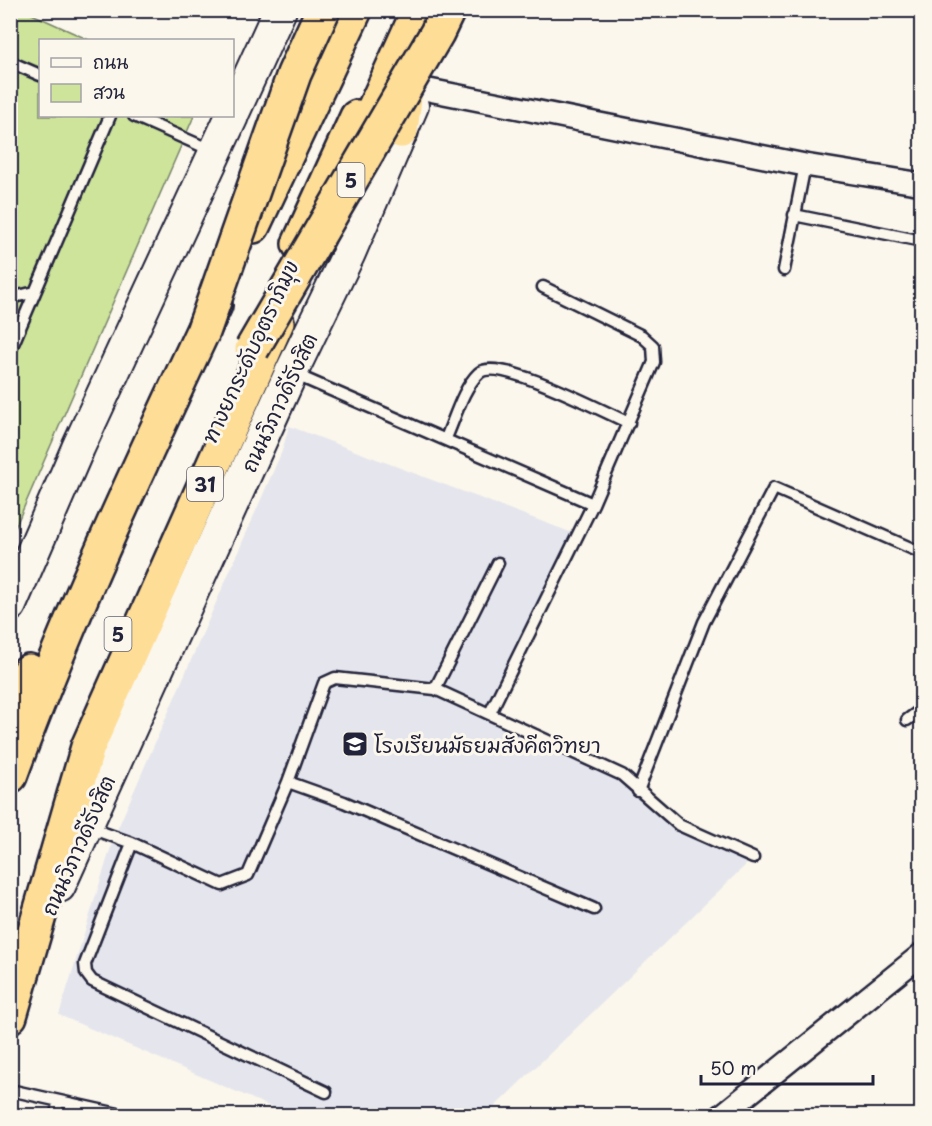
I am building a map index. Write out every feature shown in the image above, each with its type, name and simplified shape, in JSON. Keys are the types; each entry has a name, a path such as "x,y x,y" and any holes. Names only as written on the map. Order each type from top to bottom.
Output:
{"highway":[{"name":"5","path":"203,332 294,74 322,10"},
{"path":"10,724 29,671 338,10"},
{"name":"5","path":"10,776 48,672 107,537 355,10"},
{"name":"5","path":"252,349 437,33 448,10"},
{"path":"401,131 413,14"},
{"name":"ทางยกระดับอุตราภิมุข","path":"10,931 48,813 98,682 160,536 413,14"},
{"name":"ถนนวิภาวดีรังสิต","path":"10,1016 88,747 413,14"},
{"path":"10,699 29,671"}],"main road":[{"path":"234,111 279,10"},
{"name":"ถนนวิภาวดีรังสิต","path":"26,959 291,372 349,253 420,88 458,10"},
{"path":"10,605 78,448 231,117"}],"street":[{"path":"420,88 805,165 921,184"},
{"path":"721,1116 921,954"}],"lane":[{"path":"10,62 39,75"},
{"path":"10,72 23,68"},
{"path":"10,351 110,117"},
{"path":"136,117 216,152"},
{"path":"784,270 805,165"},
{"path":"794,215 921,241"},
{"path":"490,713 593,504 654,362 654,346 642,336 543,287"},
{"path":"10,297 35,292"},
{"path":"446,438 471,383 481,371 495,368 522,375 629,423"},
{"path":"291,372 593,504"},
{"path":"638,790 704,622 774,488 921,554"},
{"path":"435,689 498,563"},
{"path":"85,826 132,843 222,885 236,882 248,875 288,782 324,683 335,678 435,689 622,775 679,825 753,858"},
{"path":"907,720 921,709"},
{"path":"288,782 344,801 594,909"},
{"path":"132,843 85,964 86,973 92,981 326,1092"},
{"path":"10,1090 127,1116"},
{"path":"56,1116 58,1102"}],"shaded area":[{"name":"โรงเรียนมัธยมสังคีตวิทยา","path":"289,426 578,535 490,713 622,775 659,809 753,858 486,1115 290,1115 59,1015 114,837 282,451"}],"green space":[{"path":"23,10 87,39 39,39 39,117 194,117 11,537 10,11"}],"place":[{"name":"โรงเรียนมัธยมสังคีตวิทยา","path":"355,744"}]}
